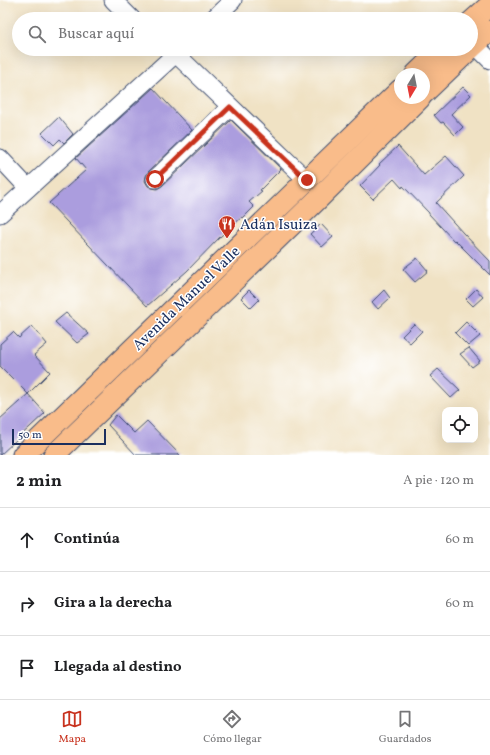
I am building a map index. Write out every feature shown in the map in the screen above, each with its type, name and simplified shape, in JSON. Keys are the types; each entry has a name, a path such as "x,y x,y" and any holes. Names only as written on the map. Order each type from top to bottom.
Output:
{"main road":[{"path":"478,16 490,5"},
{"path":"478,40 490,31"},
{"path":"422,68 435,56"},
{"path":"430,88 461,56"},
{"name":"Avenida Manuel Valle","path":"23,455 394,96"},
{"name":"Avenida Manuel Valle","path":"54,455 305,212 414,104"}],"street":[{"path":"113,0 125,12"},
{"path":"220,12 233,0"},
{"path":"478,51 490,60"},
{"path":"0,214 169,56"},
{"path":"175,56 307,180"},
{"path":"155,179 230,107"},
{"path":"0,158 28,188"}],"building":[{"path":"463,87 471,95 451,114 463,127 455,135 434,115"},
{"path":"153,88 192,130 148,172 145,181 148,186 157,189 162,186 231,120 281,169 260,190 262,191 249,202 254,207 221,236 187,271 147,306 49,203 86,170 76,158"},
{"path":"59,117 73,134 64,143 60,139 54,145 42,133"},
{"path":"398,146 424,175 446,156 464,176 436,203 490,261 490,275 455,240 454,241 403,186 402,188 394,179 373,199 360,186 380,165 379,164"},
{"path":"321,224 333,237 322,247 310,234"},
{"path":"417,258 428,271 415,282 403,269"},
{"path":"476,289 483,297 473,306 466,299"},
{"path":"249,290 259,300 251,308 241,298"},
{"path":"384,290 390,298 378,309 372,302"},
{"path":"66,313 89,334 77,343 55,322"},
{"path":"466,322 480,336 468,346 455,333"},
{"path":"414,324 422,331 410,343 402,336"},
{"path":"32,326 47,344 34,355 50,372 28,394 0,366 0,344 13,332 19,338"},
{"path":"469,348 480,361 472,367 460,354"},
{"path":"438,369 460,390 451,398 430,376"},
{"path":"28,394 45,413 0,455 0,419"},
{"path":"116,415 134,433 147,421 180,455 136,455 108,425"}],"place":[{"name":"Adán Isuiza","path":"227,239"}],"route":[{"path":"155,179 230,107 307,180"}]}
